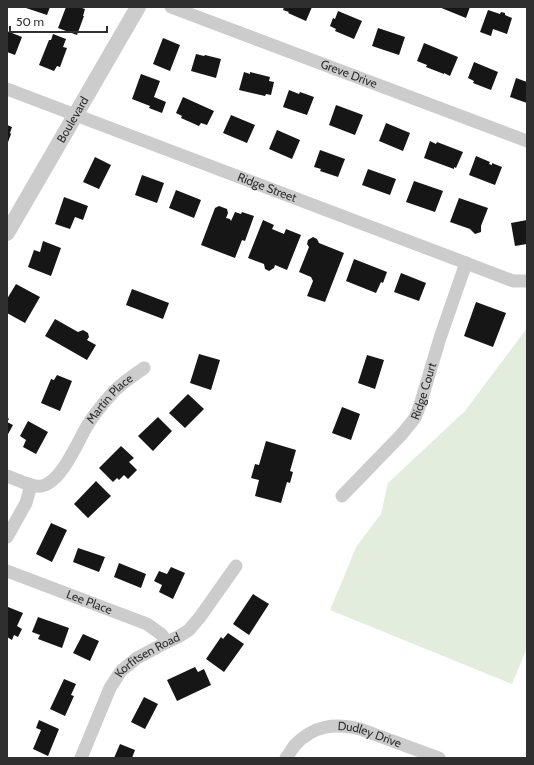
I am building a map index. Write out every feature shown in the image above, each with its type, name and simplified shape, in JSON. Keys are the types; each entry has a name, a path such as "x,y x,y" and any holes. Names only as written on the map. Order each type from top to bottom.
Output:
{"street":[{"name":"Boulevard","path":"7,232 138,7"},
{"name":"Greve Drive","path":"171,7 527,141"},
{"name":"Ridge Street","path":"7,89 466,263 513,280 527,281"},
{"name":"Ridge Court","path":"342,496 402,434 415,418 440,338 466,263"},
{"name":"Martin Place","path":"31,485 41,486 51,482 59,475 95,414 109,396 119,386 144,368"},
{"path":"7,476 31,485 26,503 7,537"},
{"name":"Korfitsen Road","path":"81,758 110,688 121,671 137,658 178,637 188,630 200,617 236,566"},
{"name":"Lee Place","path":"7,571 147,624 161,634 166,642"},
{"name":"Dudley Drive","path":"286,758 294,746 305,736 321,728 333,726 348,726 439,758"}],"green space":[{"path":"527,328 527,648 512,684 330,610 356,547 381,514 388,483 465,411"}],"building":[{"path":"23,7 50,7 47,15"},
{"path":"66,7 79,7 85,9 77,35 58,28"},
{"path":"284,7 312,7 306,21 283,10"},
{"path":"439,7 470,7 466,18"},
{"path":"488,10 500,14 501,12 505,13 505,15 512,18 507,34 493,29 491,36 480,32"},
{"path":"338,11 362,21 354,39 335,31 336,29 330,26"},
{"path":"378,28 405,37 399,55 372,46"},
{"path":"7,31 22,37 15,55 7,52"},
{"path":"53,34 66,39 63,47 67,48 60,67 57,66 54,71 39,65"},
{"path":"163,38 180,45 170,71 153,64"},
{"path":"424,43 458,57 450,76 426,67 427,65 417,61"},
{"path":"196,54 221,59 216,78 191,71"},
{"path":"474,62 498,72 491,90 473,83 474,81 468,78"},
{"path":"244,72 270,77 269,81 274,82 271,95 266,94 265,96 239,90"},
{"path":"141,74 160,81 154,97 166,102 162,113 149,108 150,106 132,99"},
{"path":"516,78 527,82 527,103 510,97"},
{"path":"289,90 314,97 307,115 283,107"},
{"path":"183,97 214,111 207,125 201,123 199,126 181,118 182,116 176,113"},
{"path":"336,105 363,115 355,135 329,125"},
{"path":"231,115 255,125 247,143 223,133"},
{"path":"386,123 410,133 403,151 379,141"},
{"path":"7,125 12,127 7,145"},
{"path":"277,130 300,140 292,159 269,149"},
{"path":"430,141 436,144 437,142 463,152 456,168 454,167 454,169 424,158"},
{"path":"320,150 345,159 338,177 320,171 321,169 314,167"},
{"path":"476,156 490,162 489,164 492,165 492,163 502,167 495,185 469,175"},
{"path":"95,157 111,165 99,189 83,182"},
{"path":"368,169 396,179 390,195 362,185"},
{"path":"142,175 164,183 157,203 135,195"},
{"path":"414,181 443,191 435,212 406,202"},
{"path":"176,190 201,200 194,218 169,208"},
{"path":"64,197 88,206 83,220 75,217 70,229 55,224"},
{"path":"459,198 488,208 481,226 481,232 475,234 470,229 450,222"},
{"path":"219,206 227,209 228,213 226,218 230,219 231,221 235,212 241,214 242,212 254,216 245,241 242,240 235,258 201,245 215,208"},
{"path":"263,220 274,225 272,229 284,234 286,229 301,235 287,270 275,265 274,268 269,271 265,269 264,264 248,258"},
{"path":"527,220 527,244 515,246 511,223"},
{"path":"313,237 317,239 319,243 344,253 325,302 307,296 313,281 311,277 299,272 309,247 307,244 308,240"},
{"path":"43,241 61,248 51,276 28,267 34,250 40,252"},
{"path":"354,259 387,272 383,283 381,282 376,293 346,281"},
{"path":"401,273 426,283 419,301 394,292"},
{"path":"16,284 40,297 25,323 7,313 7,299"},
{"path":"132,289 169,303 163,319 126,305"},
{"path":"476,302 506,313 493,347 464,336"},
{"path":"55,319 78,332 83,330 88,333 89,337 87,340 96,345 87,360 45,336"},
{"path":"199,354 220,360 211,390 190,383"},
{"path":"367,355 384,360 375,389 358,383"},
{"path":"57,375 72,381 60,411 41,403 51,379 54,380"},
{"path":"188,394 204,409 185,428 169,413"},
{"path":"342,407 360,414 351,440 332,433"},
{"path":"158,417 172,431 153,451 138,436"},
{"path":"28,421 48,432 36,454 23,447 26,440 20,436"},
{"path":"7,422 13,425 7,436"},
{"path":"266,441 296,450 290,471 293,472 290,483 287,482 281,503 255,496 259,480 251,478 255,464 259,465"},
{"path":"121,446 134,458 129,462 137,470 128,479 124,475 119,480 117,478 113,482 99,468"},
{"path":"96,481 111,496 88,518 74,504"},
{"path":"51,523 67,530 52,562 36,554"},
{"path":"78,548 105,557 99,572 73,562"},
{"path":"119,563 146,574 141,588 114,577"},
{"path":"171,567 185,573 173,599 159,592 162,585 154,581 159,571 167,574"},
{"path":"253,594 269,604 249,635 233,624"},
{"path":"8,607 23,613 17,626 22,629 18,637 14,635 12,640 7,637"},
{"path":"38,617 69,628 62,648 38,639 40,635 32,632"},
{"path":"228,633 244,644 224,672 206,659 221,637 223,639"},
{"path":"83,634 99,641 90,661 73,653"},
{"path":"195,667 198,672 204,669 211,685 177,701 167,680"},
{"path":"64,679 76,684 71,695 74,696 65,716 50,709"},
{"path":"144,697 158,704 145,729 131,722"},
{"path":"39,720 59,729 48,756 33,749 41,730 36,728"},
{"path":"120,744 135,750 132,758 114,758"}]}
